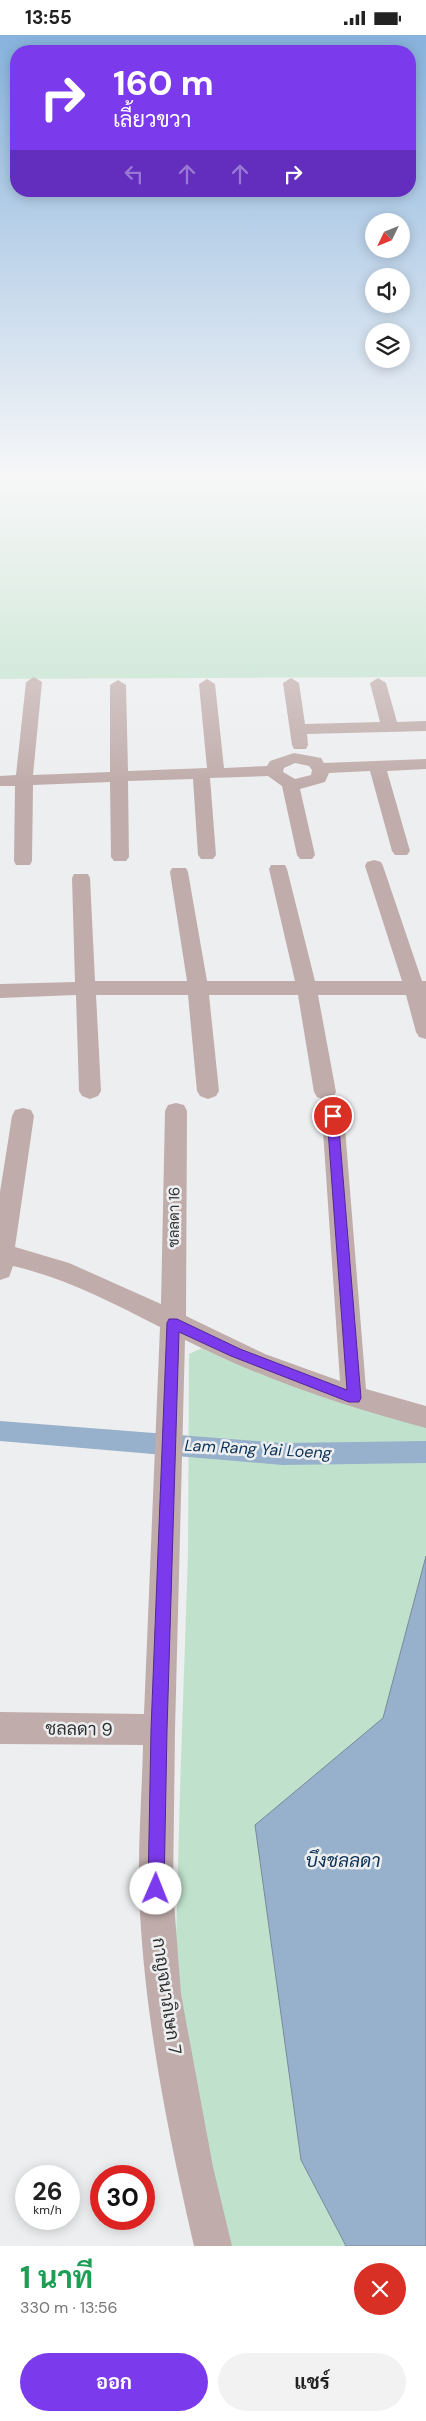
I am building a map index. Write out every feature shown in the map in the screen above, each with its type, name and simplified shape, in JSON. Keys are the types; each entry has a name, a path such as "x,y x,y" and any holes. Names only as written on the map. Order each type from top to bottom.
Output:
{"street":[{"path":"23,861 24,780 34,682"},
{"path":"291,683 302,758"},
{"path":"378,683 390,727"},
{"path":"207,684 208,855"},
{"path":"118,685 120,857"},
{"path":"298,729 426,726"},
{"path":"302,758 315,762 321,768 321,774 313,781 290,783 278,777 274,771 276,765 281,761 302,758"},
{"path":"321,768 426,764"},
{"path":"376,766 401,851"},
{"path":"0,781 274,771"},
{"path":"290,783 306,855"},
{"path":"374,866 420,988 426,1032"},
{"path":"278,869 307,989 326,1092"},
{"path":"179,871 198,988 208,1091"},
{"path":"81,879 84,988 90,1091"},
{"path":"0,991 84,988 420,988"},
{"name":"ชลลดา 16","path":"173,1323 176,1111"},
{"path":"23,1116 1,1258 61,1271 112,1292 244,1356 354,1398 426,1417"},
{"path":"333,1116 354,1398"},
{"name":"กาญจนาภิเษก 7","path":"173,1323 159,1730 156,1889 161,1965 194,2167 212,2246"},
{"name":"ชลลดา 9","path":"0,1728 159,1730"}],"green space":[{"path":"0,578 426,578 426,677 0,679"},
{"path":"202,1348 426,1423 426,2246 228,2246 174,2018 188,1555 189,1354"}],"water":[{"name":"บึงชลลดา","path":"426,1556 426,2246 346,2246 301,2160 255,1825 383,1718"}],"waterway":[{"name":"Lam Rang Yai Loeng","path":"0,1431 283,1454 426,1452"}],"route":[{"path":"156,1889 159,1730 173,1323 235,1352 307,1382 354,1398 333,1116"}]}
